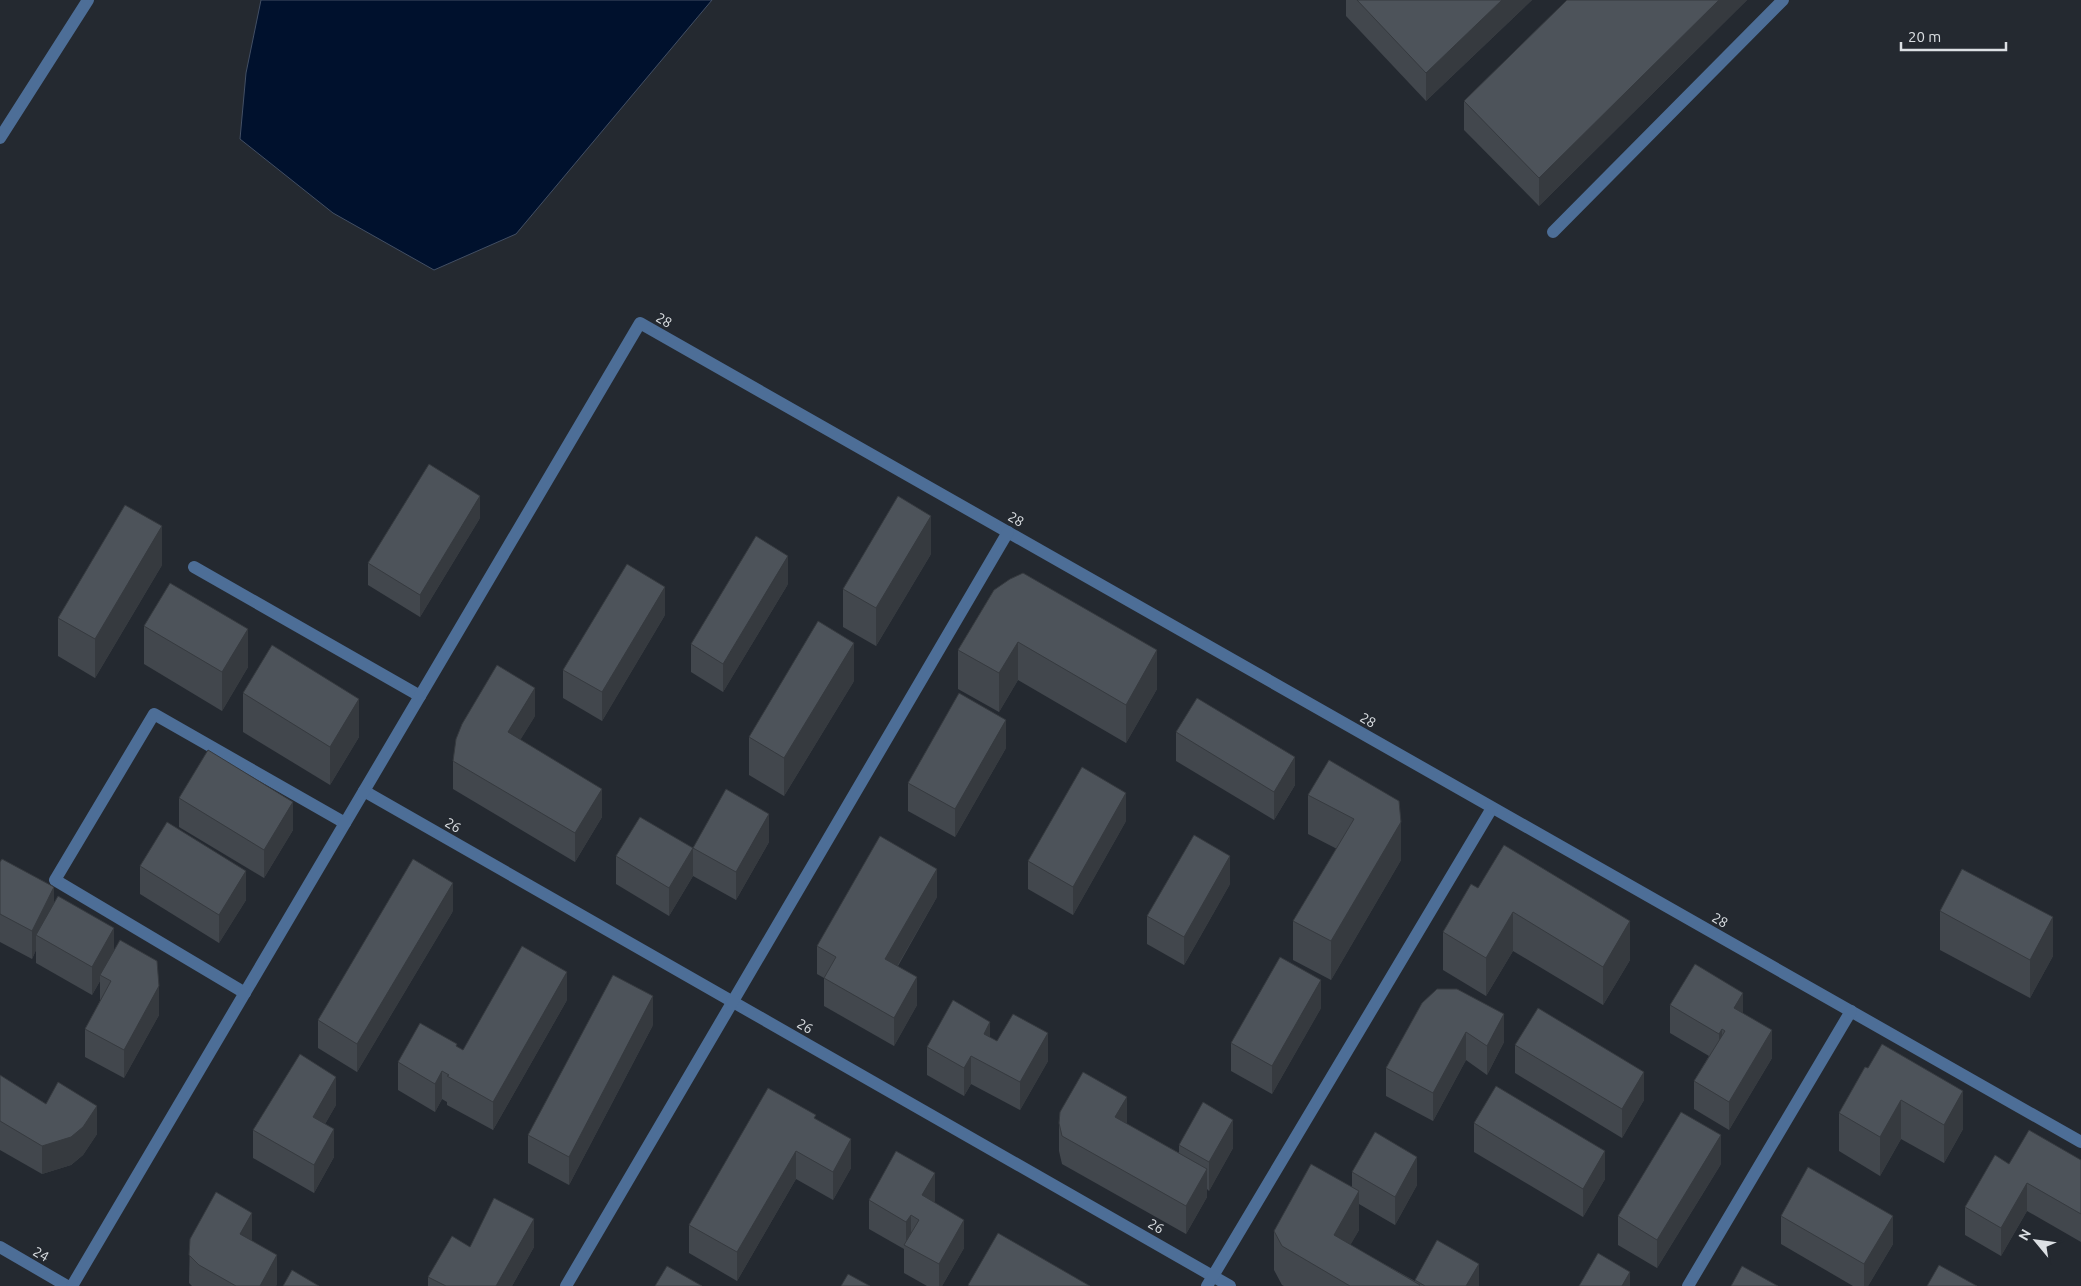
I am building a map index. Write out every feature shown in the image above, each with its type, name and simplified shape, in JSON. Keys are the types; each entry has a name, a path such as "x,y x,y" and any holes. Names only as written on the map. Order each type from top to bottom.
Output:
{"street":[{"path":"0,138 88,0"},
{"path":"1553,232 1782,0"},
{"name":"28","path":"420,696 640,323 2081,1142"},
{"path":"566,1286 1008,532"},
{"path":"72,1286 420,696 194,567"},
{"path":"245,993 54,880 154,714 345,823"},
{"name":"26","path":"364,791 733,1002 1210,1281 1230,1286"},
{"path":"1210,1281 1492,808"},
{"path":"1688,1286 1850,1012"},
{"name":"24","path":"0,1247 68,1286"}],"water":[{"path":"261,0 712,0 516,234 434,270 333,213 240,139 246,73"}],"building":[{"path":"1357,0 1502,0 1426,73"},
{"path":"1567,0 1719,0 1539,178 1464,101"},
{"path":"429,464 480,496 420,595 368,563"},
{"path":"898,496 931,516 876,608 843,589"},
{"path":"125,505 162,526 95,639 58,618"},
{"path":"756,536 788,556 723,664 691,644"},
{"path":"627,564 665,587 602,692 563,670"},
{"path":"1023,573 1157,650 1126,705 1018,642 999,673 958,650 994,590"},
{"path":"170,583 248,629 222,672 144,626"},
{"path":"818,621 854,643 784,758 749,737"},
{"path":"272,645 359,699 330,747 243,693"},
{"path":"497,665 535,688 508,732 602,789 575,833 453,761 456,739 462,724"},
{"path":"959,693 1006,720 955,809 908,783"},
{"path":"1197,698 1295,757 1274,792 1176,732"},
{"path":"208,750 293,802 264,850 179,798"},
{"path":"1329,760 1399,801 1401,822 1331,941 1293,921 1354,819 1308,795"},
{"path":"1082,767 1126,793 1073,887 1028,861"},
{"path":"726,789 769,814 736,872 693,848"},
{"path":"640,817 693,848 669,888 616,856"},
{"path":"167,822 246,871 219,915 140,866"},
{"path":"1194,835 1230,856 1184,937 1147,916"},
{"path":"880,836 937,869 885,959 917,977 894,1018 824,978 836,957 817,946"},
{"path":"1504,845 1630,921 1603,967 1513,912 1486,958 1443,932 1471,884 1478,888"},
{"path":"2,859 54,887 32,931 0,914 0,862"},
{"path":"413,859 453,883 357,1044 318,1020"},
{"path":"1962,869 2053,917 2030,960 1940,911"},
{"path":"58,896 114,928 92,967 36,935"},
{"path":"120,940 157,961 159,986 124,1050 85,1029 111,981 100,975"},
{"path":"522,946 567,972 493,1102 447,1076 449,1075 442,1071 435,1084 398,1062 420,1023 457,1044 456,1046 463,1050"},
{"path":"1280,957 1321,980 1272,1066 1231,1043"},
{"path":"1695,964 1743,993 1734,1008 1772,1030 1729,1102 1694,1081 1725,1031 1722,1029 1719,1034 1670,1005"},
{"path":"613,975 653,996 569,1157 528,1135"},
{"path":"1437,989 1457,989 1504,1014 1487,1046 1466,1032 1433,1093 1386,1068 1422,1003"},
{"path":"953,1000 990,1022 984,1034 997,1041 1013,1014 1048,1033 1020,1082 971,1056 964,1068 927,1047"},
{"path":"1538,1008 1644,1072 1622,1109 1515,1045"},
{"path":"1882,1044 1963,1091 1944,1125 1901,1100 1880,1137 1839,1113 1865,1067 1868,1068"},
{"path":"300,1054 336,1077 313,1117 334,1129 314,1165 253,1130"},
{"path":"1083,1072 1127,1097 1115,1117 1207,1169 1186,1206 1062,1136 1059,1123 1060,1112"},
{"path":"0,1075 46,1104 58,1082 97,1106 83,1127 71,1137 42,1146 0,1121"},
{"path":"1496,1086 1605,1151 1583,1189 1474,1123"},
{"path":"768,1088 816,1115 814,1118 851,1139 833,1172 796,1151 737,1252 689,1225"},
{"path":"1203,1102 1233,1120 1209,1162 1179,1145"},
{"path":"1681,1112 1721,1135 1657,1240 1618,1216"},
{"path":"2029,1130 2081,1160 2081,1214 2027,1183 2001,1228 1965,1207 1995,1155 2009,1164"},
{"path":"1375,1132 1417,1157 1395,1197 1352,1172"},
{"path":"896,1151 935,1173 922,1195 964,1220 939,1264 904,1245 919,1220 911,1215 906,1222 869,1200"},
{"path":"1311,1164 1359,1191 1334,1235 1419,1286 1350,1286 1282,1246 1274,1231"},
{"path":"1808,1167 1893,1216 1864,1264 1781,1216"},
{"path":"216,1192 252,1213 240,1234 277,1255 260,1286 236,1286 199,1265 189,1255 190,1239"},
{"path":"494,1198 534,1219 496,1286 446,1286 428,1277 452,1236 470,1247"},
{"path":"998,1233 1090,1286 968,1285"},
{"path":"1437,1240 1479,1264 1466,1286 1425,1286 1415,1280"},
{"path":"1598,1253 1630,1272 1622,1286 1579,1286"},
{"path":"1939,1265 1977,1286 1927,1286"},
{"path":"667,1266 702,1286 655,1286"},
{"path":"1742,1266 1778,1286 1731,1286"},
{"path":"292,1270 319,1286 283,1286"},
{"path":"848,1274 870,1286 841,1286"}]}
